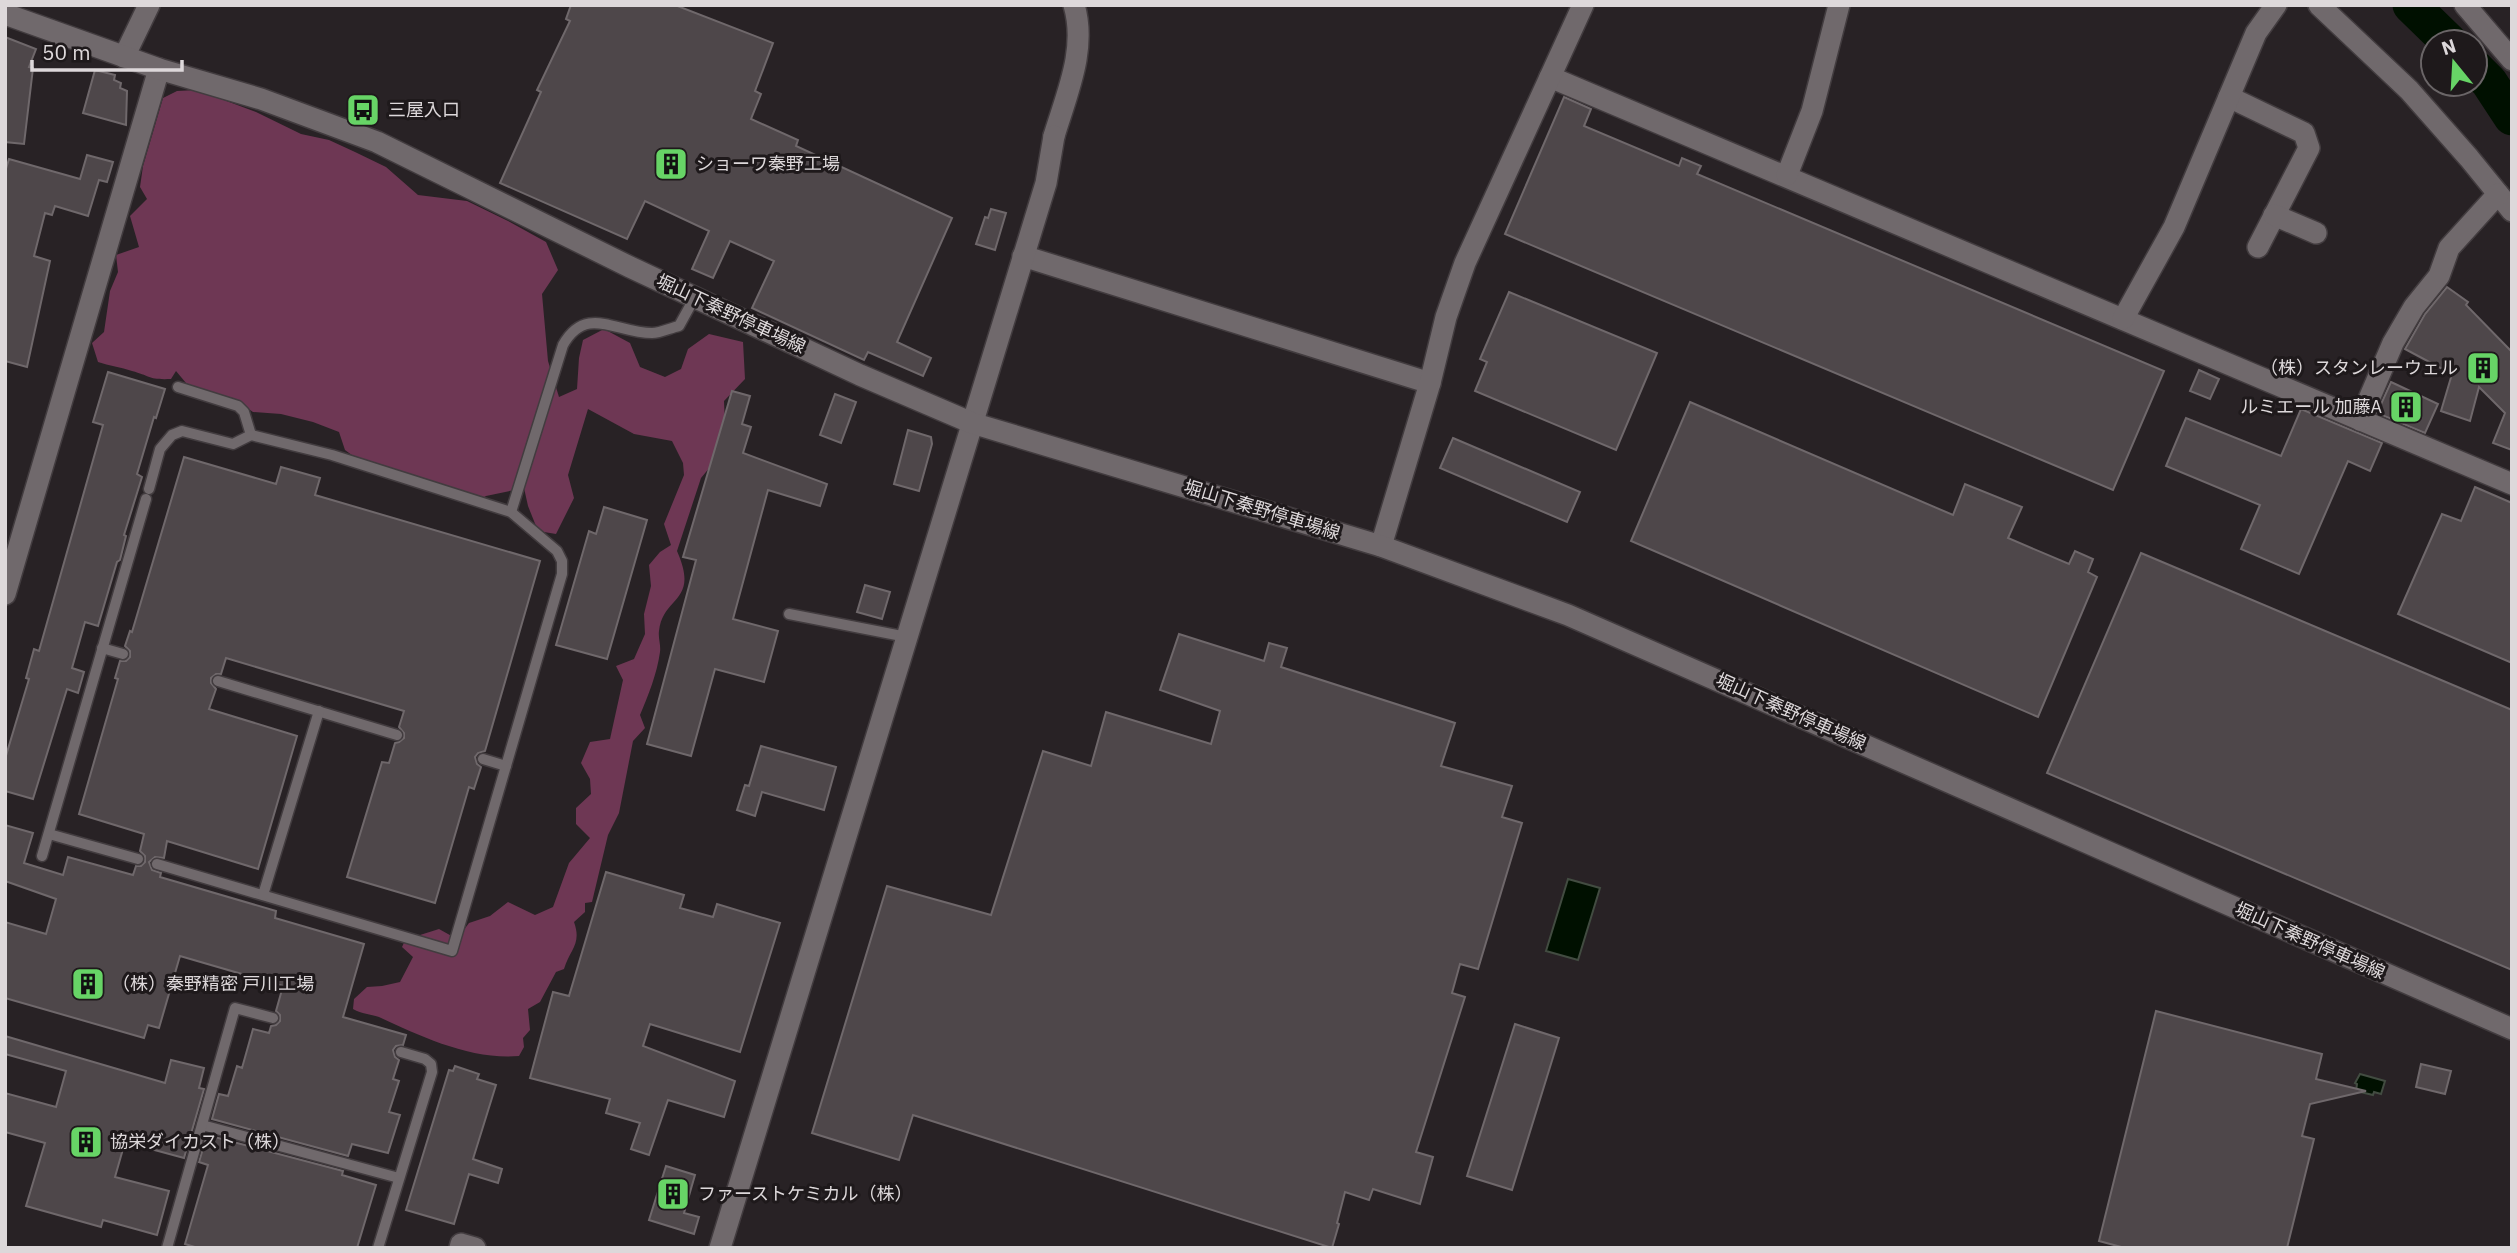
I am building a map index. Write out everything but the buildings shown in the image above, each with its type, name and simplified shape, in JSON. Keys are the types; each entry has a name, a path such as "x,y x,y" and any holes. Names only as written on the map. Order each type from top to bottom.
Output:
{"street":[{"path":"124,57 149,5"},
{"path":"720,1248 1046,183 1054,135 1078,52 1080,37 1074,5"},
{"path":"1381,546 1430,383 1446,317 1465,263 1583,5"},
{"path":"1787,175 1812,111 1839,5"},
{"path":"2123,319 2174,228 2256,33 2276,5"},
{"path":"2319,5 2409,90 2505,203 2449,248 2439,276 2414,290 2360,421"},
{"path":"2471,7 2512,60"},
{"name":"堀山下秦野停車場線","path":"5,14 159,69 261,99 377,142 860,375 972,423 1381,546 1568,615 2512,1029"},
{"path":"5,594 159,69"},
{"path":"1550,77 2512,484"},
{"path":"2230,97 2304,133 2309,148 2258,247"},
{"path":"2274,215 2316,233"},
{"path":"1023,256 1430,383"},
{"path":"460,1248 461,1244 475,1248"}],"lane":[{"path":"511,512 569,333 582,324 602,322 625,330 655,334 679,326 695,297"},
{"path":"178,387 238,405 244,412 251,435"},
{"path":"42,856 160,449 172,435 182,431 233,444 251,435 332,455 511,512 557,551 562,561 562,574 452,951 158,864"},
{"path":"789,614 907,637"},
{"path":"102,648 123,653"},
{"path":"218,681 397,735"},
{"path":"263,895 319,711"},
{"path":"483,760 506,766"},
{"path":"49,834 138,859"},
{"path":"167,1248 235,1008 273,1018"},
{"path":"378,1248 432,1072 431,1063 425,1059 401,1052"},
{"path":"202,1125 399,1178"}],"shaded area":[{"path":"197,90 256,112 301,134 329,140 355,152 386,167 418,195 467,201 546,242 558,270 542,294 548,361 559,397 577,389 583,340 604,329 630,343 640,367 665,377 681,369 688,349 709,334 743,342 745,379 724,401 725,426 715,461 701,478 677,551 683,568 682,590 662,619 657,668 640,715 645,728 633,741 619,813 608,835 592,902 585,903 585,912 574,922 576,941 564,969 556,972 540,1002 528,1009 530,1030 523,1038 524,1047 519,1056 483,1054 447,1045 353,1009 354,999 367,987 400,982 413,957 402,947 408,934 420,935 439,929 457,939 469,923 490,916 508,902 535,915 553,907 569,863 590,838 576,824 576,808 591,794 590,779 581,763 590,742 610,739 623,680 616,666 634,659 645,634 644,614 651,586 649,565 660,552 671,545 664,524 684,475 683,463 672,441 634,434 588,409 568,475 574,498 556,534 538,531 524,488 486,496 471,505 368,467 345,450 339,432 313,422 281,414 253,412 233,398 208,395 186,383 176,371 171,379 158,379 98,362 92,343 104,332 110,291 118,272 116,255 139,247 130,216 147,199 140,187 143,166 163,98 177,91"},
{"path":"1568,879 1600,888 1578,960 1546,951"},
{"path":"2360,1074 2385,1081 2381,1094 2356,1091 2355,1083"}],"waterway":[{"path":"2411,5 2435,28"},
{"path":"2489,82 2512,117"}],"place":[{"name":"三屋入口","path":"363,110"},
{"name":"ショーワ秦野工場","path":"671,164"},
{"name":"（株）スタンレーウェル","path":"2483,368"},
{"name":"ルミエール 加藤A","path":"2406,407"},
{"name":"（株）秦野精密 戸川工場","path":"88,984"},
{"name":"協栄ダイカスト（株）","path":"86,1142"},
{"name":"ファーストケミカル（株）","path":"673,1194"}]}
